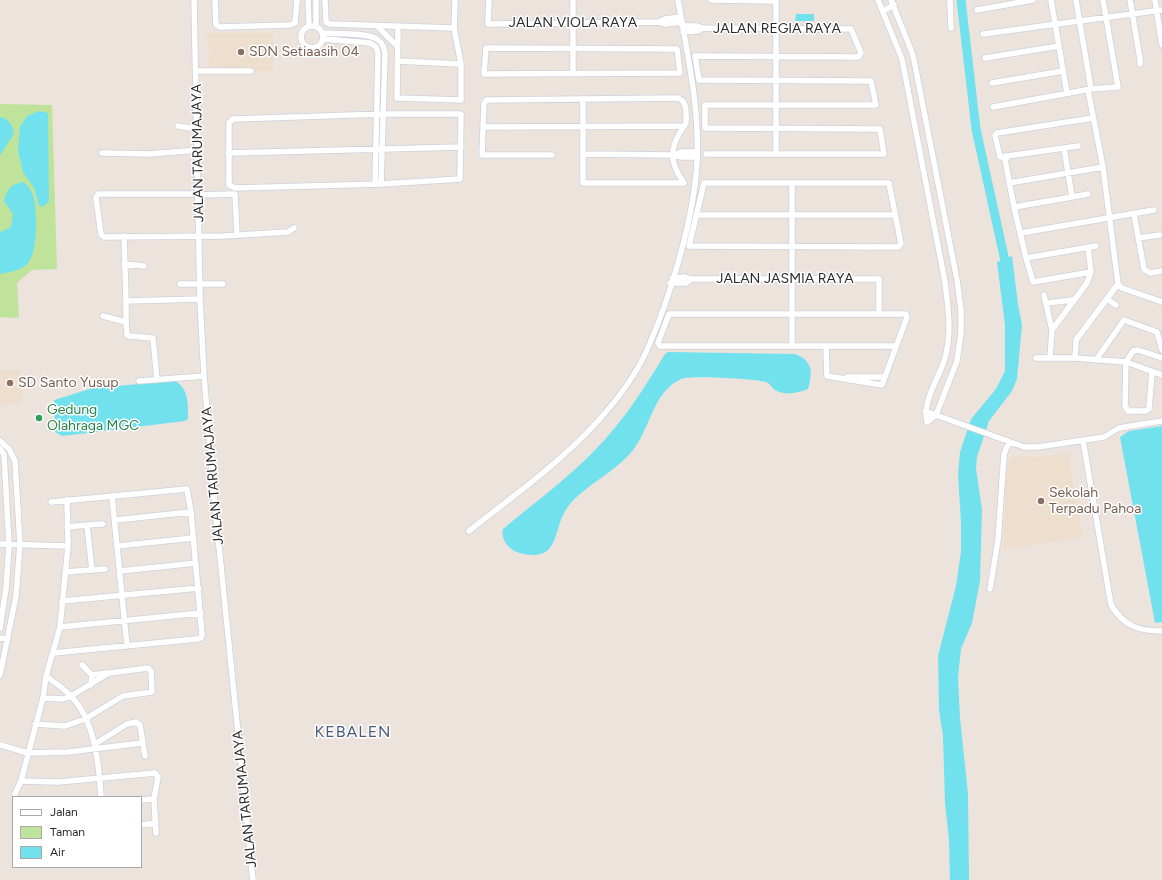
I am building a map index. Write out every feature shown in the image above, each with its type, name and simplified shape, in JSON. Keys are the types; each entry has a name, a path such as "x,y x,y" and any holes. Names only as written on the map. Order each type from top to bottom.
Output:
{"street":[{"name":"JALAN TARUMAJAYA","path":"194,0 198,299 203,376 253,880"},
{"path":"215,0 214,20 216,25 220,27 290,25 295,23 297,0"},
{"path":"308,0 308,26 303,31 301,39 305,45 312,48 320,46 323,36"},
{"path":"316,0 316,26 323,36 370,43 376,47 378,53 376,114 379,149"},
{"path":"325,0 326,22 330,24 454,28"},
{"path":"398,26 398,99 461,100 461,64 454,28 455,0"},
{"name":"JALAN VIOLA RAYA","path":"489,0 488,24 659,22 665,19 682,24"},
{"path":"573,0 573,73"},
{"path":"469,531 563,456 598,420 627,382 646,351 671,280 692,200 697,155 695,113 678,0"},
{"path":"712,0 776,0 776,154"},
{"path":"878,0 902,59 945,282 949,311 949,332 945,358 925,411 927,422 936,415 957,361 961,333 961,310 957,280 913,56 893,2 883,11"},
{"path":"950,0 951,28"},
{"path":"977,10 1033,0"},
{"path":"1051,0 1067,93"},
{"path":"1076,0 1093,118 1103,167 1118,284 1122,288 1162,302"},
{"path":"993,107 1067,93 1118,87 1103,0"},
{"path":"1130,0 1135,14 1140,64"},
{"path":"1155,0 1162,45"},
{"path":"983,34 1056,23 1156,11"},
{"name":"JALAN REGIA RAYA","path":"682,24 698,32 703,28 851,29 861,52 858,57 776,56"},
{"path":"308,26 316,26"},
{"path":"378,26 397,46"},
{"path":"323,36 370,36 378,39 383,45 385,53 383,114 379,149 378,184"},
{"path":"985,58 1059,46"},
{"path":"486,48 573,48 677,49 680,73 484,74 486,48"},
{"path":"706,154 884,154 880,129 705,128 705,105 876,105 871,80 699,80 695,56 776,56"},
{"path":"397,61 461,64"},
{"path":"196,71 251,71"},
{"path":"992,83 1063,71"},
{"path":"552,155 482,155 484,104 488,99 678,98 685,103 686,123 678,134 673,154 675,169 684,183 582,183 583,99"},
{"path":"383,114 461,114 461,177 457,181 378,184 235,188 229,184 229,123 233,119 383,114"},
{"path":"1078,146 1000,157 996,134 1093,118"},
{"path":"178,126 195,128"},
{"path":"483,127 684,126"},
{"path":"228,153 461,147"},
{"path":"1064,148 1072,197"},
{"path":"102,153 149,154 197,150"},
{"path":"583,154 673,154 681,152 697,155"},
{"path":"1008,156 1005,160 1009,182 1020,233 1033,282 1091,272"},
{"path":"1009,182 1103,167"},
{"path":"704,183 792,183 889,183 901,244 898,247 689,246 704,183"},
{"path":"792,183 792,346"},
{"path":"237,235 235,194 98,194 96,198 101,234 104,237 237,235 288,232 294,228"},
{"path":"1014,207 1088,194"},
{"path":"1020,233 1154,210"},
{"path":"1134,214 1144,269 1150,273 1160,272"},
{"path":"696,215 895,215"},
{"path":"1138,238 1160,235"},
{"path":"124,236 126,322 128,335 154,338 157,380"},
{"path":"1026,258 1096,246"},
{"path":"1052,330 1087,283 1091,272 1088,247"},
{"path":"124,264 144,266"},
{"name":"JALAN JASMIA RAYA","path":"671,280 686,283 691,280 879,280 879,313"},
{"path":"180,284 223,284"},
{"path":"1075,358 1076,340 1118,284"},
{"path":"1044,295 1052,330 1050,358"},
{"path":"126,300 198,299"},
{"path":"1107,299 1116,305"},
{"path":"1047,303 1073,300"},
{"path":"827,376 882,385 907,317 906,314 669,314 658,343 660,346 896,346"},
{"path":"103,316 126,322"},
{"path":"1096,360 1124,320 1157,332 1162,350"},
{"path":"826,346 827,376"},
{"path":"1152,372 1149,409 1146,411 1128,411 1125,406 1126,362 1133,351 1138,350 1162,358"},
{"path":"1036,358 1075,358 1126,362 1162,375"},
{"path":"140,381 203,376"},
{"path":"827,376 885,377"},
{"path":"925,411 1024,447 1038,447 1104,437 1119,428 1162,421"},
{"path":"0,440 9,449 15,461 20,544 16,596 0,675"},
{"path":"1083,440 1111,605 1118,617 1130,626 1148,631 1162,631"},
{"path":"990,589 998,540 1004,454 1009,442"},
{"path":"0,449 4,454 9,545 6,588 0,628"},
{"path":"51,502 184,488 189,491 201,613 201,638 53,653"},
{"path":"112,496 127,646"},
{"path":"15,794 21,781 43,698 46,676 60,627 68,546 67,500"},
{"path":"115,520 191,512"},
{"path":"67,527 104,524"},
{"path":"87,525 92,570"},
{"path":"117,546 193,538"},
{"path":"0,544 68,546"},
{"path":"120,571 196,563"},
{"path":"65,572 105,569"},
{"path":"62,601 198,588"},
{"path":"60,627 124,622 201,613"},
{"path":"0,638 8,639"},
{"path":"82,664 92,675 91,685"},
{"path":"35,724 65,726 85,719 118,698 152,692 150,669 92,675"},
{"path":"43,698 63,699 71,696 109,673"},
{"path":"46,676 71,696 85,719 95,746 102,796"},
{"path":"95,746 127,724 136,722 140,725 145,756"},
{"path":"0,745 28,753 142,743"},
{"path":"21,781 58,782 154,774 158,777 154,799 156,833"},
{"path":"142,800 154,799"},
{"path":"142,824 156,824"}],"shaded area":[{"name":"SDN Setiaasih 04","path":"207,33 273,33 273,71 210,72"},
{"name":"SD Santo Yusup","path":"0,370 20,370 22,395 18,404 0,405"},
{"name":"Sekolah Terpadu Pahoa","path":"1068,453 1083,537 1003,550 1007,464 1010,459 1014,456 1038,457"}],"green space":[{"path":"0,104 52,105 57,269 32,270 17,283 19,318 0,317"}],"water":[{"path":"796,14 814,14 814,21 795,21"},
{"path":"39,111 48,113 49,201 43,207 39,205 34,188 23,172 18,151 20,127 27,116"},
{"path":"0,117 6,119 10,123 14,134 0,155"},
{"path":"23,182 31,192 35,205 36,232 34,250 31,258 25,266 15,271 0,274 0,232 11,227 13,214 4,201 10,188 15,184"},
{"path":"1012,256 1022,325 1017,379 1012,391 989,421 977,457 976,469 982,509 980,581 972,623 961,649 958,677 960,718 968,794 969,880 950,880 949,840 945,803 943,736 939,710 938,656 956,586 961,552 958,474 960,452 971,419 996,389 1005,371 1005,325 997,262"},
{"path":"668,352 795,354 805,360 808,364 811,372 810,383 808,389 796,393 783,393 774,389 770,384 760,381 709,377 681,379 664,392 658,401 639,441 626,458 582,492 567,508 562,516 549,549 543,554 533,555 516,552 509,547 503,537 503,529 573,471 605,439 633,404 665,354"},
{"path":"175,381 183,388 187,397 188,419 185,421 62,436 55,432 54,400 93,388"},
{"path":"1162,426 1162,622 1155,623 1120,437 1129,431"}],"waterway":[{"path":"961,0 976,129 1007,270"}],"place":[{"name":"SDN Setiaasih 04","path":"241,52"},
{"name":"SD Santo Yusup","path":"10,383"},
{"name":"Gedung Olahraga MGC","path":"39,418"},
{"name":"Sekolah Terpadu Pahoa","path":"1041,501"}],"district":[{"name":"KEBALEN","path":"353,732"}]}
